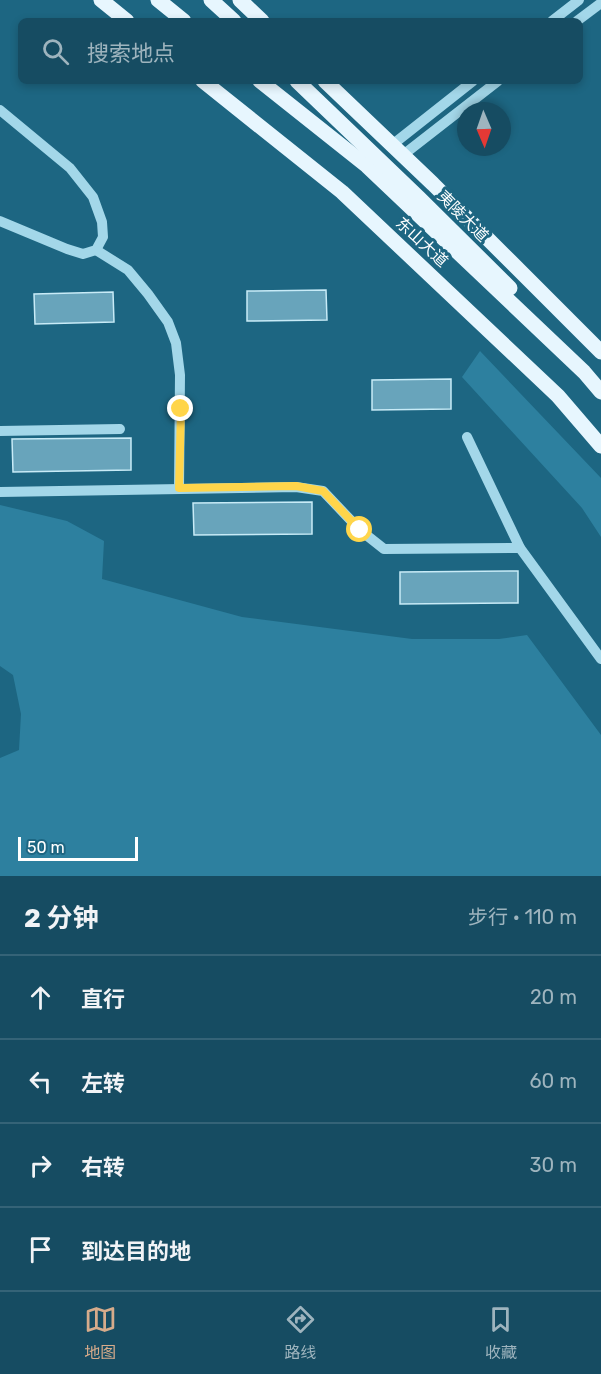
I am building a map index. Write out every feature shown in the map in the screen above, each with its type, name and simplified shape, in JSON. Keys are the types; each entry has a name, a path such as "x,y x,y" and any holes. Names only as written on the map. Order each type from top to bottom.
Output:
{"main road":[{"path":"101,0 123,18"},
{"path":"158,0 180,18"},
{"path":"212,0 231,18"},
{"path":"240,0 259,18"},
{"name":"东山大道","path":"207,84 342,192 558,396 601,446"},
{"name":"东山大道","path":"264,84 367,166 585,372 601,392"},
{"name":"夷陵大道","path":"300,84 419,198 601,379"},
{"name":"夷陵大道","path":"328,84 601,352"}],"street":[{"path":"556,18 579,0"},
{"path":"581,18 601,3"},
{"path":"397,150 470,84"},
{"path":"397,150 494,84"},
{"path":"0,110 70,168 93,197 102,222 103,237 96,250 83,254 0,221"},
{"path":"96,250 128,270 168,322 176,343 180,375 179,488"},
{"path":"0,431 120,429"},
{"path":"467,437 520,548 601,659"},
{"path":"0,492 296,486 323,491 360,530 384,549 520,548"}],"shaded area":[{"path":"480,351 601,478 601,537 582,508 462,377"},
{"path":"0,505 67,521 104,541 102,579 242,617 412,639 499,639 527,635 601,735 601,876 0,876 0,758 19,750 21,714 13,675 0,666"}],"building":[{"path":"326,290 327,320 247,321 247,291"},
{"path":"113,292 114,322 35,324 34,294"},
{"path":"451,379 451,409 372,410 372,380"},
{"path":"131,438 131,470 13,472 12,439"},
{"path":"312,502 312,534 194,535 193,503"},
{"path":"518,571 518,603 400,604 400,572"}],"route":[{"path":"181,409 179,488 296,486 323,491 360,530"}]}
